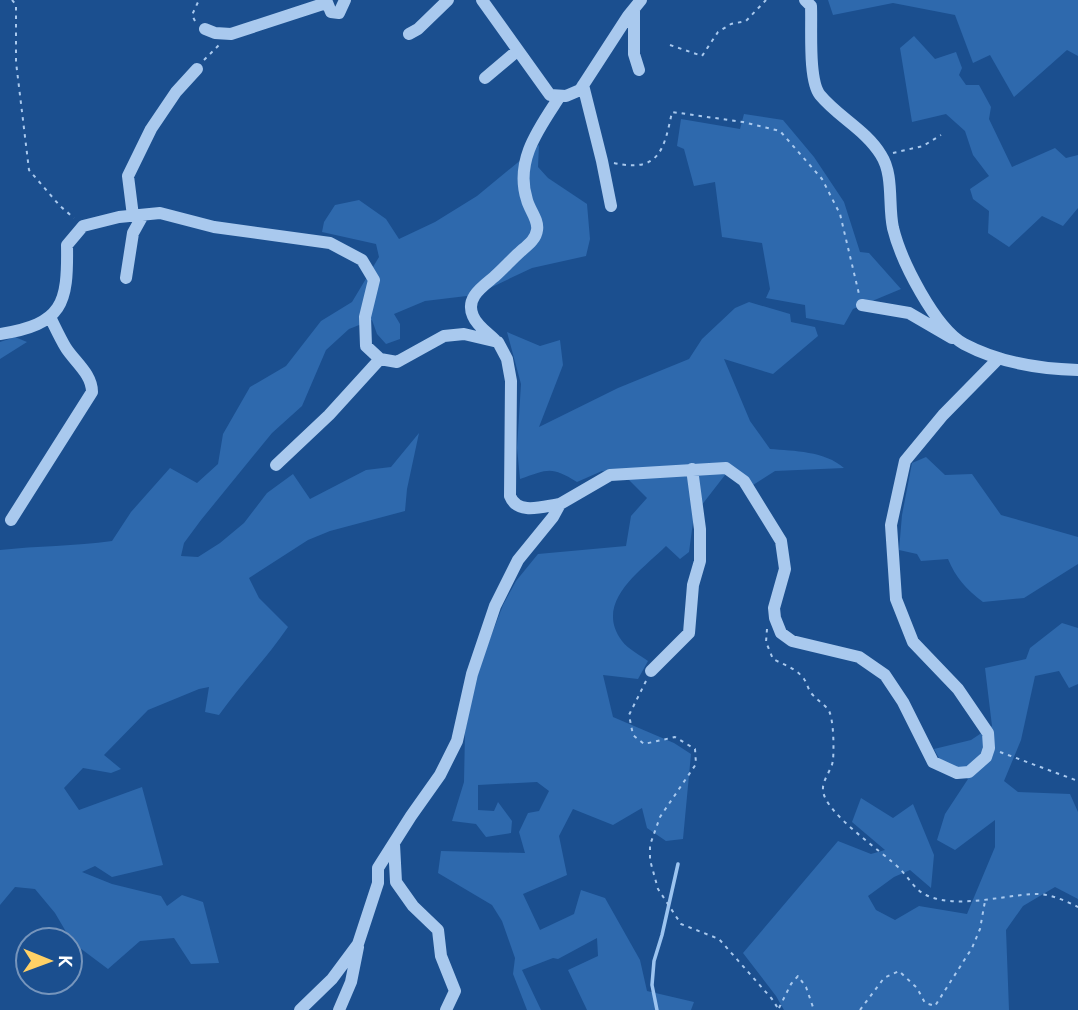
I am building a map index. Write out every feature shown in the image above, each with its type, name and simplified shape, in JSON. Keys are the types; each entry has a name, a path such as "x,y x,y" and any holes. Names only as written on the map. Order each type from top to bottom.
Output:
{"street":[{"path":"205,29 231,34 326,2 331,12 339,13 345,0"},
{"path":"409,34 418,29 448,0"},
{"path":"482,0 550,95 560,96 580,90 638,4"},
{"path":"810,2 812,73 819,94 859,129 882,156 888,179 893,229 908,268 927,307 962,343"},
{"path":"638,4 634,54 639,70"},
{"path":"485,78 517,51"},
{"path":"126,278 138,215 128,176 151,129 176,92 197,69"},
{"path":"583,85 611,206"},
{"path":"560,96 531,141 523,172 526,198 538,225 537,233 493,278 478,288 472,302 472,314 477,323 498,342 507,359 511,381 510,496 513,504 520,508 560,504 610,475 726,468 744,481 781,541 785,569 774,608 781,633 792,641 859,657 885,674 903,702 933,762 957,773 969,772 978,766 989,748 988,733 958,689 913,642 897,599 891,525 905,461 943,415 999,358"},
{"path":"0,334 46,321 61,305 68,274 67,245 83,226 160,213 214,227 330,243 362,260 374,280 365,317 366,346 380,359 397,362 444,336 464,334 498,342"},
{"path":"862,305 909,313 962,343 999,358 1053,369 1078,370"},
{"path":"11,520 92,392 88,376 66,349 50,317"},
{"path":"276,465 328,415 380,359"},
{"path":"651,671 689,633 693,585 700,561 700,529 692,468"},
{"path":"339,1010 351,982 358,944 378,883 378,868 440,775 457,741 472,674 495,606 518,560 553,517 560,504"},
{"path":"394,844 396,882 413,905 438,930 441,956 454,991 446,1010"},
{"path":"300,1010 332,979 358,944"}],"path":[{"path":"12,0 16,5 16,62 29,170 60,206 83,226"},
{"path":"199,0 192,15 197,26 205,29"},
{"path":"670,45 702,56 718,32 731,24 746,21 766,0"},
{"path":"197,69 231,34"},
{"path":"602,161 630,167 660,156 672,112 743,122 780,131 822,179 840,214 862,305"},
{"path":"882,156 923,146 941,135"},
{"path":"774,608 766,642 773,659 795,670 810,691 829,709 833,760 822,791 826,801 865,842 881,852 924,895 941,899 986,900 1034,894 1059,898 1078,907"},
{"path":"651,671 629,715 633,735 644,744 675,737 695,749 696,764 660,817 650,845 650,860 658,889 681,924 719,939 779,1009 790,984 798,976 806,987 814,1010"},
{"path":"989,748 1078,781"},
{"path":"860,1010 884,978 899,971 917,988 925,1003 935,1006 972,948 980,929 986,900"}],"shaded area":[{"path":"828,0 1078,0 1078,56 1067,50 1014,97 990,55 973,63 955,15 893,3 833,15"},
{"path":"914,36 935,59 956,52 962,68 959,75 966,85 979,85 991,107 989,119 1012,167 1055,148 1066,158 1078,155 1078,208 1063,226 1042,216 1009,247 988,233 989,211 973,199 970,189 989,176 973,155 965,131 946,114 912,122 900,48"},
{"path":"744,114 783,120 814,157 844,202 860,252 869,253 901,289 853,309 844,325 806,318 805,305 766,298 770,289 762,243 722,237 715,182 694,186 684,149 677,146 681,119 740,129"},
{"path":"539,145 538,167 548,178 587,204 590,239 586,256 532,268 475,295 425,301 394,314 400,324 400,339 386,344 377,334 372,320 349,329 326,350 302,406 272,433 184,543 181,556 198,557 244,523 267,493 293,474 310,499 366,470 391,467 419,433 405,511 330,531 308,540 249,578 259,598 288,627 219,715 205,712 209,687 148,710 104,755 121,769 111,773 83,768 64,788 79,810 142,787 163,865 112,877 95,866 82,872 112,884 161,896 167,906 182,895 203,902 219,963 191,964 174,938 140,941 108,969 84,951 84,926 63,926 35,889 15,887 0,905 0,550 112,541 131,512 170,468 197,483 218,464 223,434 250,387 286,366 321,321 352,302 379,257 376,244 322,232 324,222 335,205 359,200 386,219 399,239 435,222 477,196"},
{"path":"749,302 790,314 791,322 815,327 818,336 773,374 724,359 750,421 770,449 819,455 844,468 775,471 753,485 732,466 694,515 689,552 680,559 666,546 624,588 613,613 615,627 622,641 648,661 638,679 603,675 613,717 674,743 691,754 683,839 666,841 647,828 642,808 613,825 573,809 559,836 567,875 523,894 540,930 574,914 581,890 605,898 640,960 647,991 694,1002 691,1010 587,1010 568,970 598,956 597,938 558,959 553,958 522,970 541,1010 527,1010 513,974 515,958 502,921 492,905 438,873 441,851 525,853 519,832 528,813 539,811 549,791 537,782 478,785 478,810 494,811 498,802 512,821 511,833 486,837 476,824 452,821 464,782 465,732 476,675 503,605 516,581 538,554 626,546 631,516 647,498 629,480 602,471 577,482 555,471 520,479 517,448 521,384 507,332 540,346 560,340 563,365 539,427 618,388 689,359 702,339 735,308"},
{"path":"15,337 27,342 0,359 0,342"},
{"path":"926,457 945,475 972,474 1001,515 1078,537 1078,564 1024,598 983,602 962,583 948,559 921,561 917,554 899,550 902,515 912,463"},
{"path":"1062,623 1078,628 1078,684 1069,688 1059,671 1035,676 1021,740 1004,781 1018,792 1070,794 1078,812 1078,899 1055,887 1023,906 1006,930 1009,1010 784,1010 743,953 838,841 871,854 885,850 852,822 861,798 893,818 913,804 934,855 931,888 910,870 894,877 868,896 876,910 895,920 919,906 967,914 995,847 995,820 955,850 937,840 945,814 968,779 940,760 934,749 971,740 992,726 985,668 1026,659 1030,648"}],"waterway":[{"path":"657,1010 652,985 654,961 678,864"}]}
